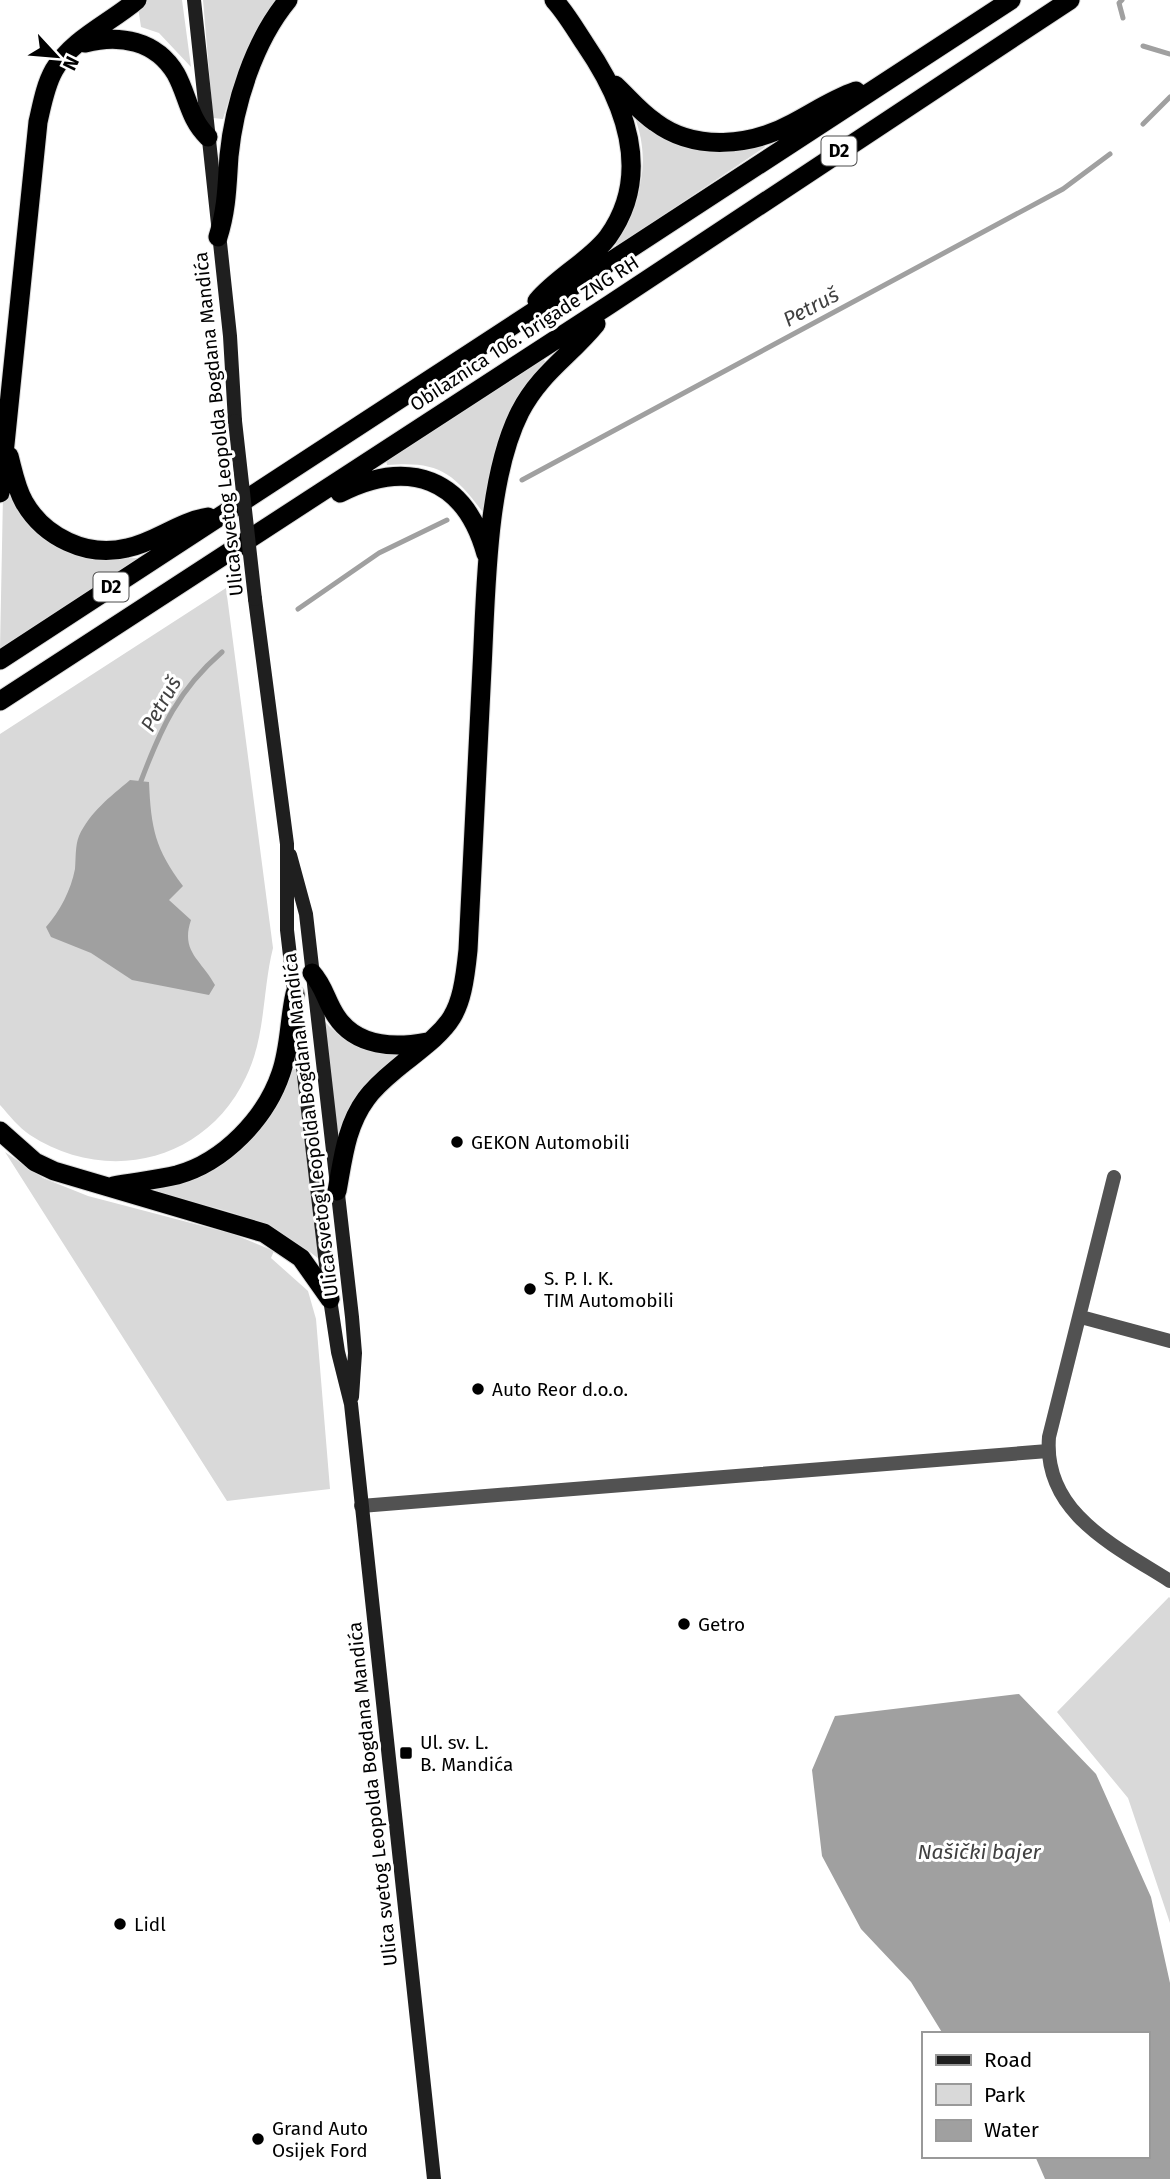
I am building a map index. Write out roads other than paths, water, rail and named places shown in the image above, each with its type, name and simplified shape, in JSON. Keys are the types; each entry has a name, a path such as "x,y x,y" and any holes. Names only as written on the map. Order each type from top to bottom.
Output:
{"highway":[{"path":"0,493 38,122 53,71 74,46 137,0"},
{"path":"218,237 226,211 234,122 243,90 272,23 288,0"},
{"path":"554,0 609,79 655,122 699,141 728,143 772,132 840,96 879,86"},
{"name":"Obilaznica 106. brigade ZNG RH","path":"0,660 1011,0"},
{"name":"Obilaznica 106. brigade ZNG RH","path":"0,701 609,305 1070,0"},
{"path":"74,46 116,38 131,40 154,51 175,73 192,117 208,137"},
{"path":"524,318 564,273 593,253 608,238 627,198 631,178 630,138 609,79"},
{"path":"337,1191 349,1129 359,1110 377,1085 445,1030 455,1013 467,960 488,562 500,467 520,412 547,371 593,327 609,305"},
{"path":"6,446 24,502 37,520 66,541 85,548 126,549 192,520 222,514"},
{"path":"296,508 379,477 414,477 434,483 463,503 480,534 488,562"},
{"path":"312,973 322,984 336,1017 359,1036 387,1045 405,1046 432,1041"},
{"path":"109,1187 179,1174 222,1153 250,1127 268,1102 281,1074 295,994"},
{"path":"0,1131 35,1162 75,1179 264,1233 301,1258 330,1299"}],"main road":[{"name":"Ulica svetog Leopolda Bogdana Mandića","path":"194,0 235,421 287,844 287,930 330,1299 338,1352 351,1404 434,2179"},
{"name":"Ulica svetog Leopolda Bogdana Mandića","path":"287,844 306,914 355,1353 351,1404"}],"street":[{"path":"1114,1177 1048,1451 1056,1488 1073,1514 1095,1533 1170,1581"},
{"path":"1081,1317 1170,1341"},
{"path":"361,1506 1048,1451"}],"water":[{"path":"130,780 149,782 156,837 166,861 183,886 169,900 191,920 188,931 190,948 215,985 209,995 132,980 91,953 51,937 46,927 71,885 77,844 84,827 101,805"},
{"name":"Našički bajer","path":"1019,1694 1096,1774 1151,1897 1170,1983 1170,2179 1045,2179 1036,2158 1149,2158 1149,2032 942,2032 911,1982 861,1929 822,1856 812,1770 835,1716"}],"waterway":[{"path":"1122,0 1119,3 1123,18"},
{"path":"1143,46 1170,54"},
{"name":"Petruš","path":"1143,124 1170,97"},
{"name":"Petruš","path":"522,480 1063,189 1110,154"},
{"name":"Petruš","path":"298,609 379,553 447,520"},
{"name":"Petruš","path":"141,781 172,711 194,681 222,652"}],"place":[{"name":"GEKON Automobili","path":"457,1142"},
{"name":"S. P. I. K. TIM Automobili","path":"530,1289"},
{"name":"Auto Reor d.o.o.","path":"478,1389"},
{"name":"Getro","path":"684,1624"},
{"name":"Ul. sv. L. B. Mandića","path":"406,1753"},
{"name":"Lidl","path":"120,1924"},
{"name":"Grand Auto Osijek Ford","path":"258,2139"}]}
